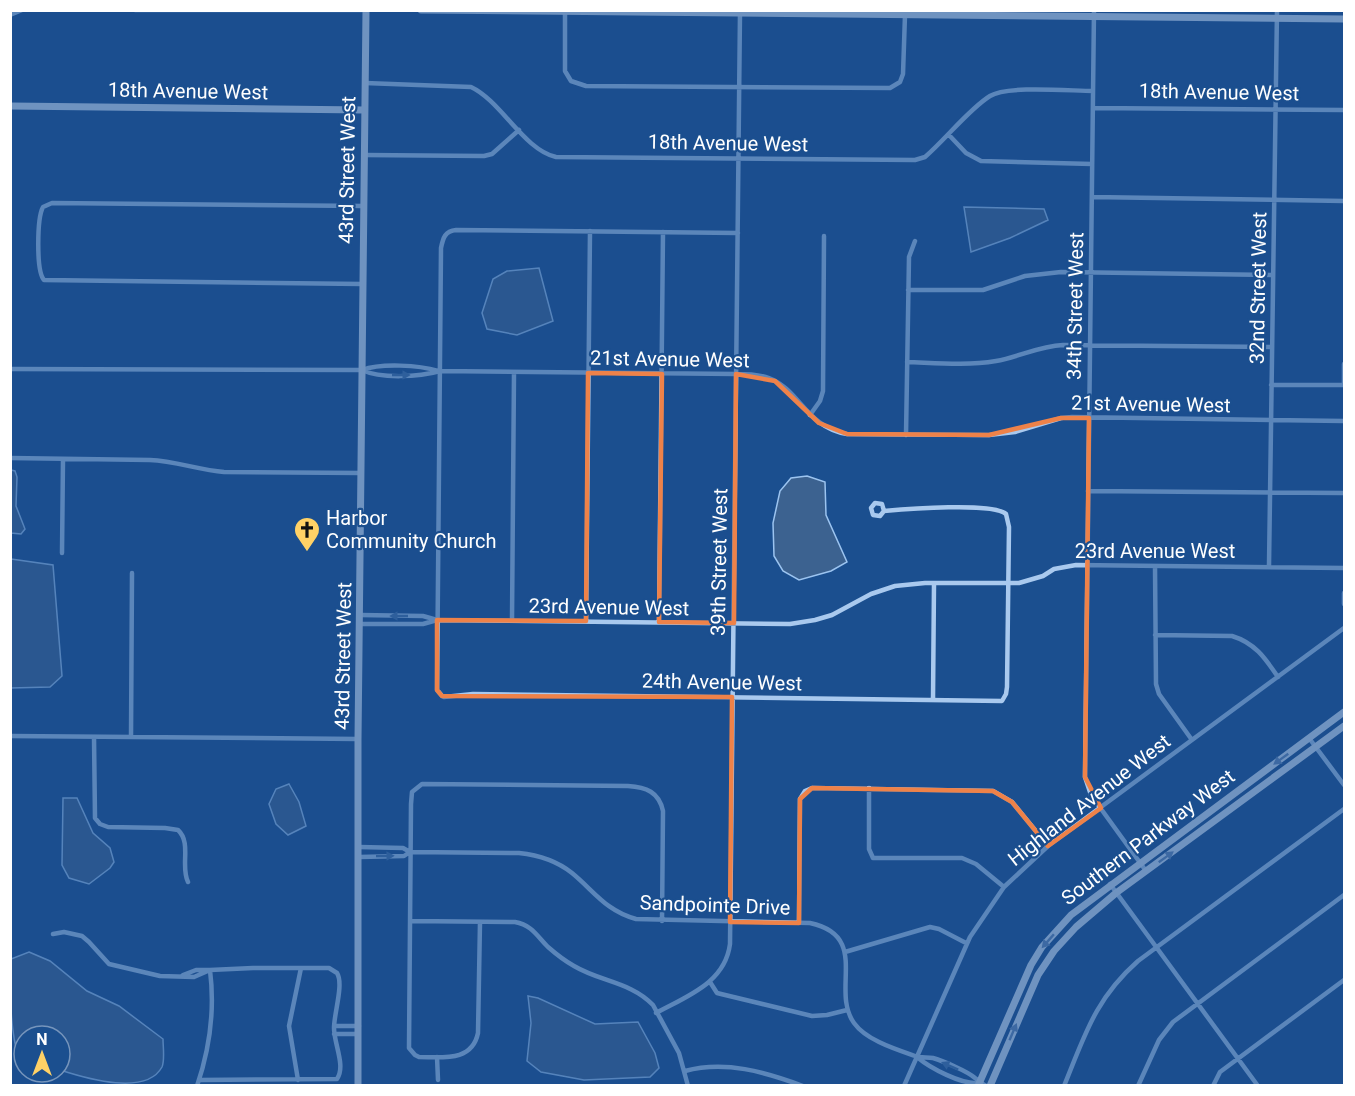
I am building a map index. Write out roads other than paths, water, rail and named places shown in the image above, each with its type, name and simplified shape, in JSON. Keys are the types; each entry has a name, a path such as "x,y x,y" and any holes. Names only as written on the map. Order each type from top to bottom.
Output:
{"street":[{"path":"10,15 22,10"},
{"path":"135,10 365,10"},
{"name":"43rd Street West","path":"358,1086 358,739 365,10"},
{"path":"421,10 905,15 1277,14 1344,19"},
{"path":"565,11 565,71 576,84 739,88 881,89 893,87 900,82 903,75 905,15"},
{"name":"39th Street West","path":"657,1013 710,982 720,972 729,948 740,12"},
{"name":"34th Street West","path":"1094,14 1085,777 1088,789 1146,871"},
{"name":"32nd Street West","path":"1269,566 1277,14"},
{"name":"18th Avenue West","path":"365,83 471,87 485,96 541,151 556,157 738,160 915,160 925,157 981,103 997,92 1016,90 1093,91"},
{"name":"18th Avenue West","path":"10,106 364,110"},
{"name":"18th Avenue West","path":"1093,108 1344,110"},
{"path":"364,155 484,156 492,154 519,130"},
{"path":"949,135 966,153 981,161 1092,164"},
{"path":"1092,197 1344,201"},
{"path":"362,284 51,282 44,280 41,276 39,218 43,207 52,203 363,206"},
{"path":"437,620 441,248 445,234 456,230 738,233"},
{"path":"585,621 590,231"},
{"path":"659,622 663,232"},
{"path":"810,415 820,401 823,391 824,236"},
{"path":"906,435 909,257 915,241"},
{"path":"908,290 983,290 1036,274 1061,272 1272,275"},
{"path":"907,362 983,363 1016,357 1050,346 1271,347"},
{"path":"1271,385 1344,385 1344,364"},
{"name":"21st Avenue West","path":"10,369 362,370 372,367 426,367 440,372 736,374 761,376 775,381 819,423 842,433 989,435 1024,430 1061,418 1344,421"},
{"path":"512,621 514,372"},
{"path":"10,459 165,461 202,470 224,472 361,473"},
{"path":"62,553 63,459"},
{"path":"1088,491 1344,494"},
{"path":"884,511 921,508 995,509 1006,514 1009,527 1008,584"},
{"name":"23rd Avenue West","path":"360,615 423,616 437,620 790,624 832,615 884,589 906,584 1008,584 1030,581 1062,566 1344,568"},
{"path":"1155,566 1155,676 1159,694 1192,740"},
{"path":"131,738 132,573"},
{"path":"933,699 934,583"},
{"name":"24th Avenue West","path":"437,620 437,690 444,697 472,694 933,699 996,702 1004,699 1007,687 1008,584"},
{"path":"1344,593 1344,604"},
{"name":"23rd Avenue West","path":"360,624 423,624 437,620"},
{"name":"Highland Avenue West","path":"904,1086 966,943 1004,887 1048,846 1344,628"},
{"path":"1155,635 1238,638 1259,651 1278,677"},
{"name":"Southern Parkway West","path":"983,1085 1023,980 1038,954 1071,915 1344,712"},
{"name":"Southern Parkway West","path":"983,1085 1038,975 1076,927 1116,893 1344,726"},
{"path":"10,736 358,739"},
{"path":"94,737 95,818 100,824 108,827 165,828 181,833 184,841 185,873 188,882"},
{"path":"1309,738 1344,785"},
{"path":"480,922 478,1033 473,1046 458,1056 419,1056 409,1048 411,804 412,792 415,788 424,784 628,786 648,789 660,801 663,811 662,921"},
{"path":"799,923 800,799 805,791 812,788 993,791 1012,802 1048,846"},
{"path":"869,788 869,849 873,858 962,858 976,864 1004,887"},
{"path":"1064,1086 1089,1024 1107,993 1124,974 1344,809"},
{"name":"Sandpointe Drive","path":"359,847 403,848 410,852 519,853 541,857 567,869 600,900 623,915 636,919 662,921 814,924 826,929 838,939 845,952"},
{"name":"Sandpointe Drive","path":"359,857 404,856 410,852"},
{"path":"1110,884 1258,1086"},
{"path":"1138,1086 1159,1040 1173,1022 1344,895"},
{"path":"410,921 515,922 534,930 550,949 566,961 598,978 636,991 647,999 679,1053 688,1086"},
{"path":"966,943 939,929 930,927 845,952 847,1010 853,1023 866,1035 917,1057 930,1066 968,1083 983,1085"},
{"path":"53,934 64,932 82,936 105,961 160,976 183,975 196,970 334,969 340,982 334,1026 340,1076 337,1079 199,1080"},
{"path":"298,1080 289,1026 301,968"},
{"path":"196,1086 207,1053 210,1033 210,970"},
{"path":"1213,1086 1220,1072 1237,1058 1344,980"},
{"path":"710,982 717,993 812,1016 847,1010"},
{"path":"334,1026 358,1030"},
{"path":"334,1034 358,1030"},
{"path":"437,1057 438,1080"},
{"path":"917,1057 933,1058 974,1076 983,1085"},
{"path":"685,1071 698,1067 724,1066 771,1075 803,1086"}],"water":[{"path":"964,207 1044,209 1048,220 1010,238 971,252"},
{"path":"539,268 553,321 517,335 487,329 482,313 493,279 507,271"},
{"path":"11,470 15,471 17,477 16,506 25,529 21,534 11,533"},
{"path":"807,476 825,482 826,515 847,562 831,571 799,580 783,571 774,556 773,523 780,491 791,478"},
{"path":"11,559 53,565 62,676 50,687 11,688"},
{"path":"289,784 299,802 306,826 288,835 276,824 269,804 276,789"},
{"path":"63,798 77,798 93,833 110,848 114,862 110,868 89,884 69,878 62,865"},
{"path":"29,952 50,961 87,991 119,1006 163,1039 162,1067 154,1076 130,1083 100,1081 72,1073 72,1024 13,1024 11,959"},
{"path":"528,996 538,998 595,1024 638,1022 655,1053 659,1068 650,1077 584,1080 541,1072 527,1061 531,1023"}],"place":[{"name":"Harbor Community Church","path":"307,553"}]}
